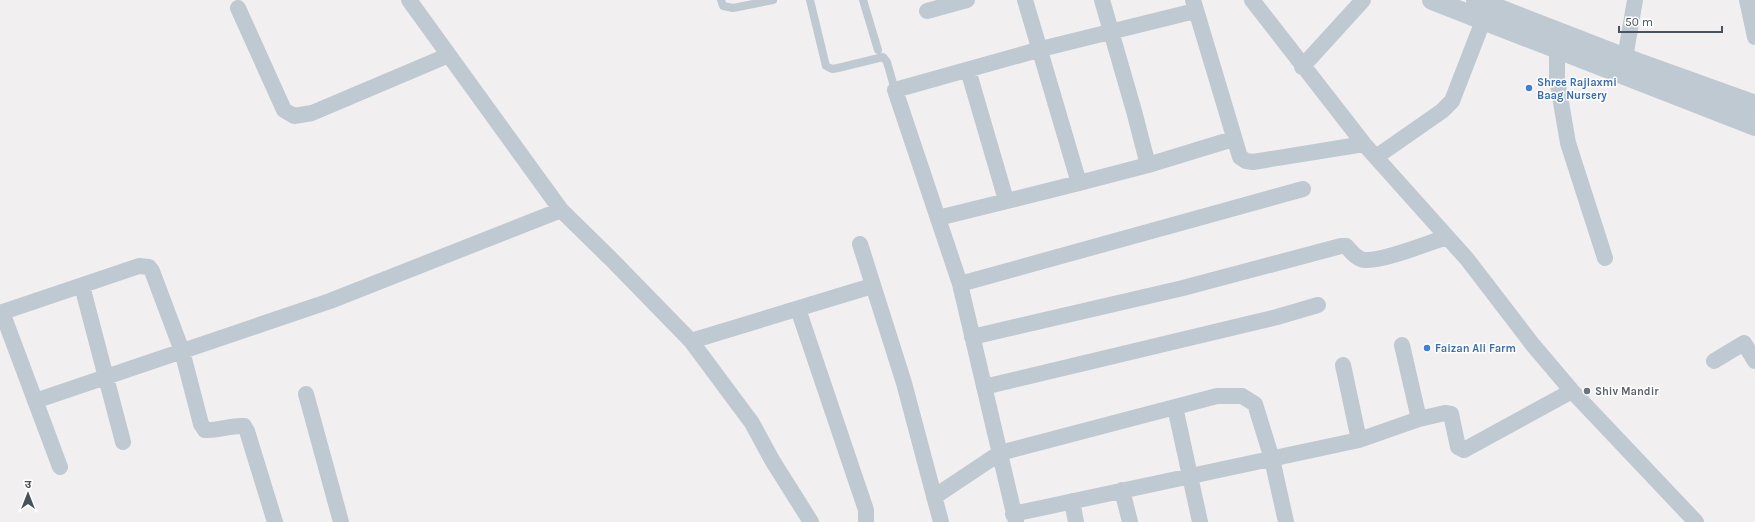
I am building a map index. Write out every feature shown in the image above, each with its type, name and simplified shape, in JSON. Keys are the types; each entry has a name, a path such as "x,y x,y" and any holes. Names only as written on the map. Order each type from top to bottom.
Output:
{"street":[{"path":"409,0 561,210 691,341 752,423 772,460 811,522"},
{"path":"927,11 967,0"},
{"path":"1025,0 1079,183"},
{"path":"1102,0 1148,165"},
{"path":"1252,0 1302,67 1364,144 1467,259 1572,391 1602,425 1696,522"},
{"path":"1302,67 1363,0"},
{"path":"1432,0 1482,21 1755,126"},
{"path":"1476,0 1625,58 1755,105"},
{"path":"1625,58 1635,0"},
{"path":"1747,0 1755,37"},
{"path":"1364,144 1253,162 1240,158 1194,6 1112,32 1040,50 896,90 960,284 1015,518 1072,501 1359,440 1419,419 1445,413 1451,414 1458,447 1464,450 1572,391"},
{"path":"238,8 284,110 294,116 312,113 449,56"},
{"path":"1376,157 1442,111 1452,101 1482,21"},
{"path":"1557,50 1557,79 1568,143 1605,258"},
{"path":"968,70 1006,200"},
{"path":"938,218 1148,165 1233,139"},
{"path":"960,284 1304,189"},
{"path":"35,401 330,301 561,210"},
{"path":"972,337 1183,288 1341,246 1346,246 1358,258 1366,260 1383,258 1448,237"},
{"path":"860,244 872,286 904,383 941,522"},
{"path":"60,467 1,312 139,266 149,268 152,271 182,351 201,424 205,430 213,431 244,426 247,431 275,522"},
{"path":"82,286 123,442"},
{"path":"691,341 872,286"},
{"path":"984,387 1277,317 1318,305"},
{"path":"798,309 866,510 866,522"},
{"path":"1714,361 1744,343 1755,361"},
{"path":"1402,345 1419,419"},
{"path":"1343,365 1359,440"},
{"path":"306,394 340,522"},
{"path":"934,497 1000,453 1217,396 1242,396 1255,404 1272,459 1286,522"},
{"path":"1175,408 1200,522"},
{"path":"1122,490 1130,522"},
{"path":"1072,501 1076,522"}],"lane":[{"path":"721,0 723,6 732,8 773,0"},
{"path":"810,0 826,66 832,69 883,57 887,62 896,90"},
{"path":"862,0 878,50"}],"place":[{"name":"Shree Rajlaxmi Baag Nursery","path":"1529,88"},
{"name":"Faizan Ali Farm","path":"1427,348"},
{"name":"Shiv Mandir","path":"1587,391"}]}
